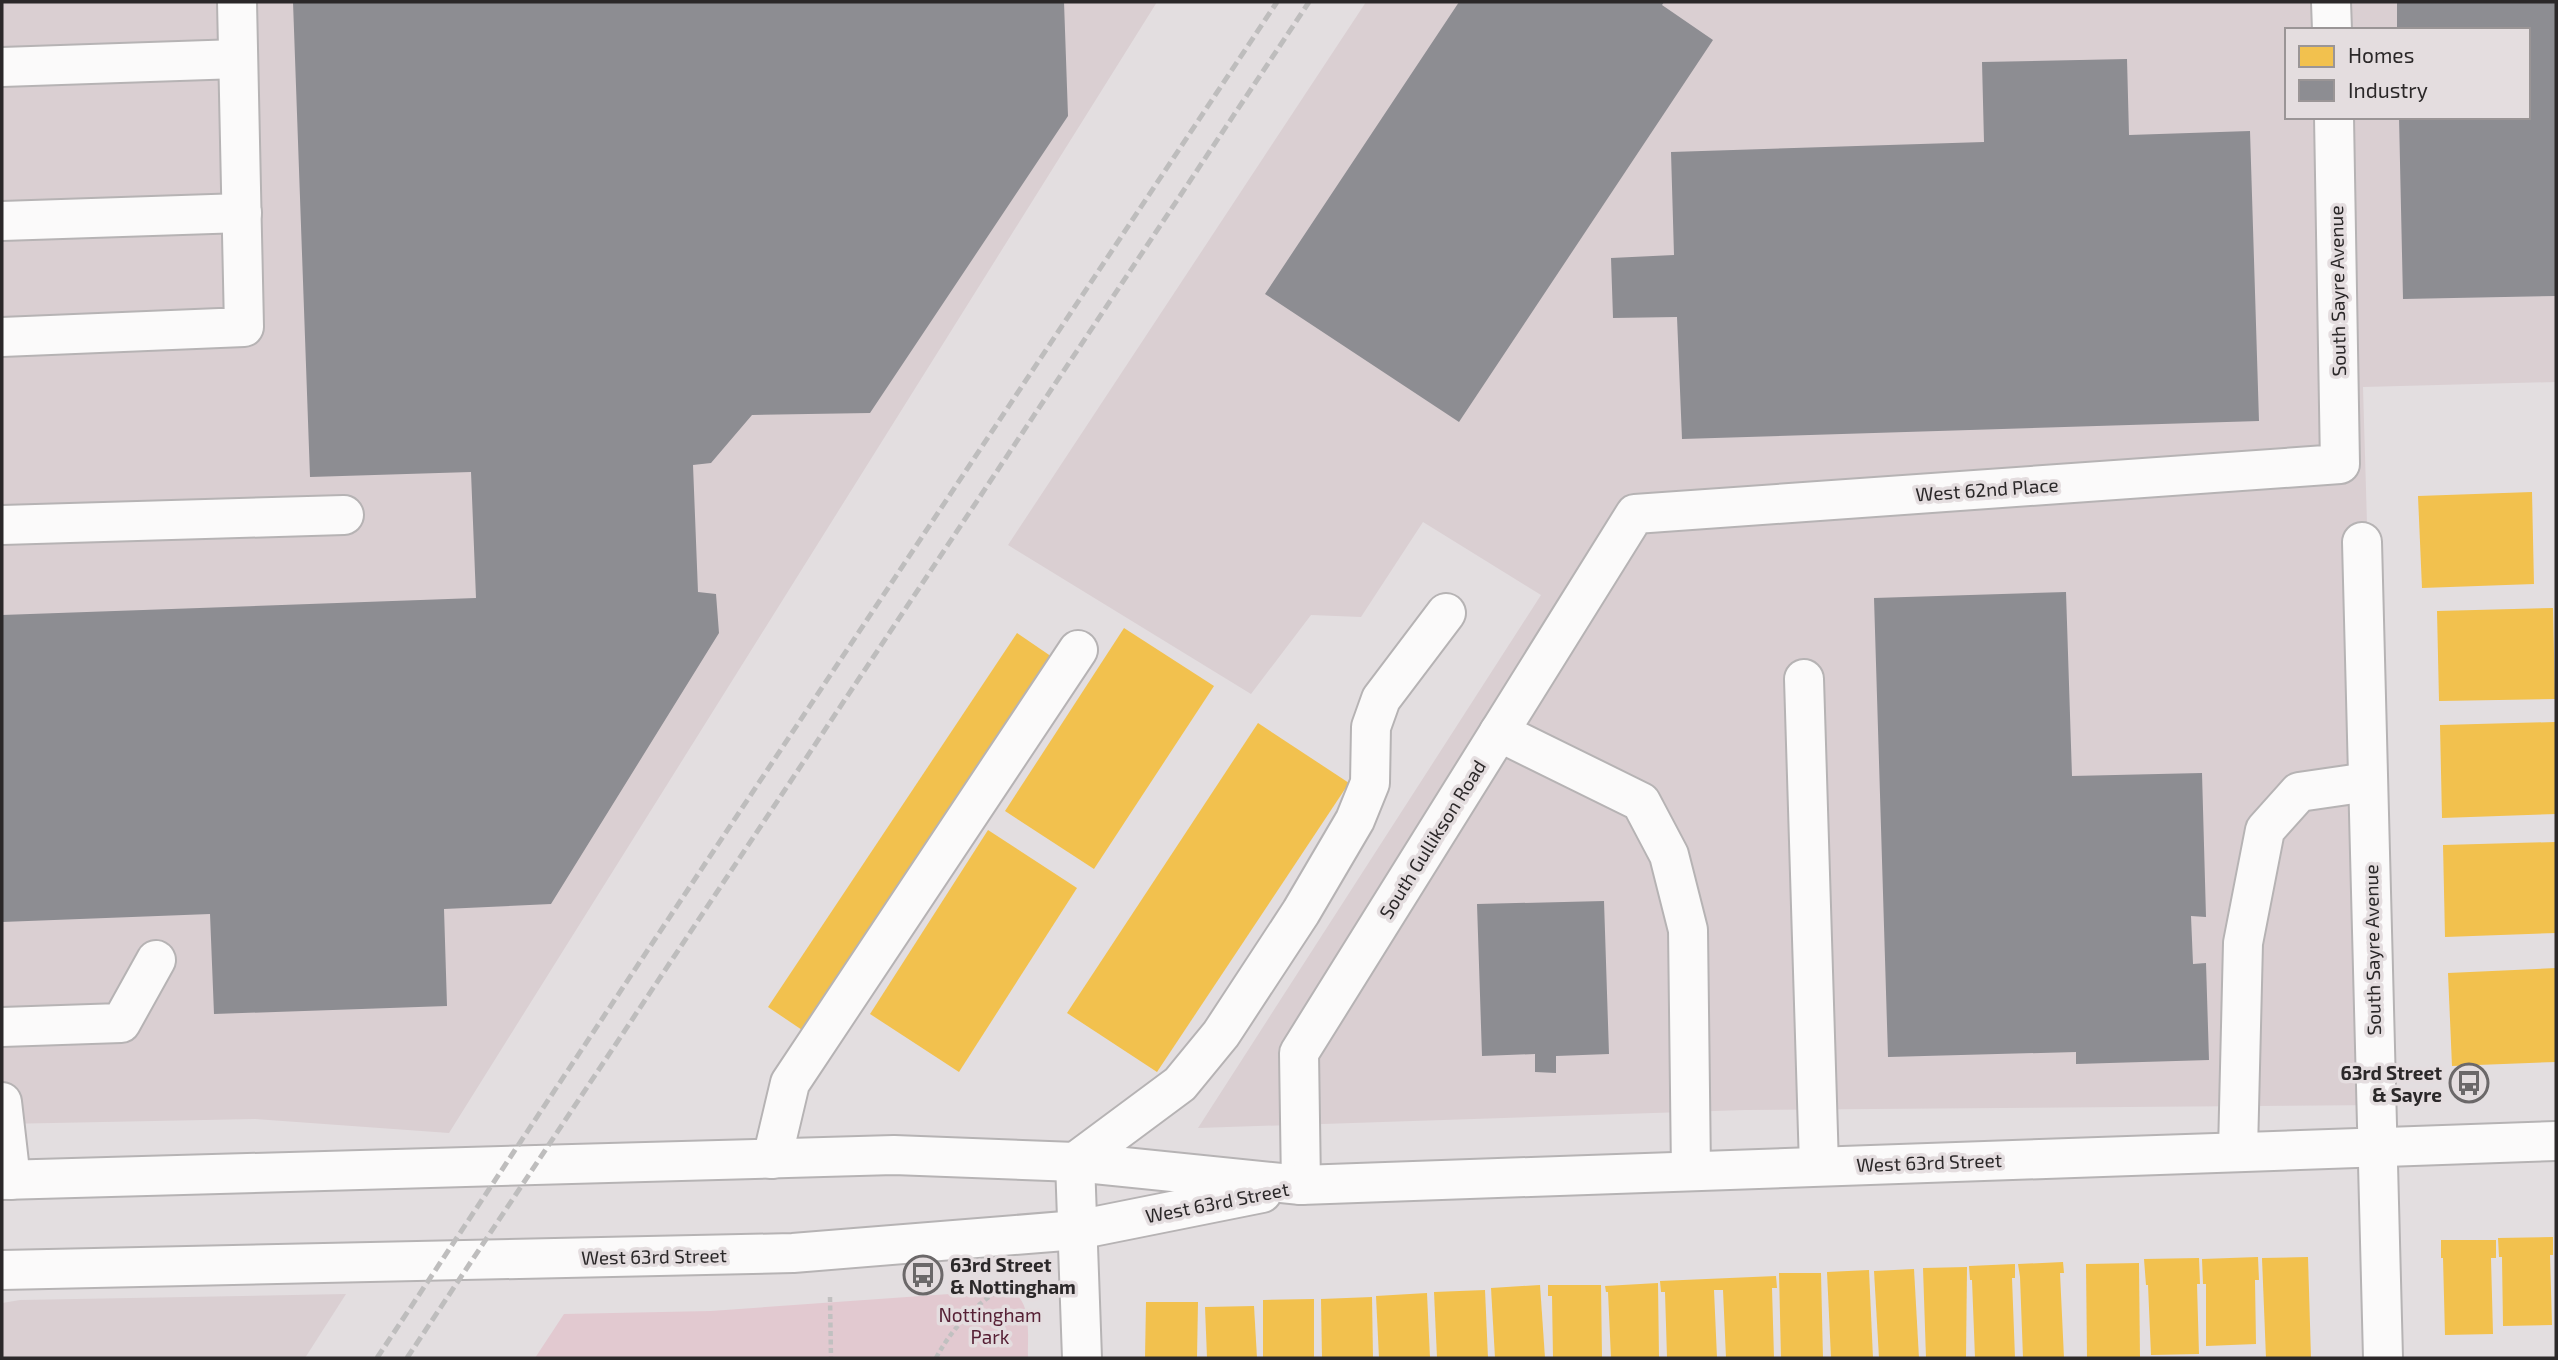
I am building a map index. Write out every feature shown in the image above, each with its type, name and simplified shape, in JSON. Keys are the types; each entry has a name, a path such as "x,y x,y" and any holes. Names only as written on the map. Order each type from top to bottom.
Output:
{"main road":[{"path":"2,337 244,327 237,2"},
{"path":"2331,2 2332,28"},
{"path":"2,68 239,58"},
{"name":"South Sayre Avenue","path":"2333,119 2340,464"},
{"path":"2,221 242,213"},
{"name":"West 62nd Place","path":"1635,514 2340,464"},
{"name":"South Gullikson Road","path":"1301,1185 1299,1053 1635,514"},
{"path":"2,525 344,515"},
{"name":"South Sayre Avenue","path":"2362,542 2383,1358"},
{"path":"1082,1358 1075,1162 1180,1084 1221,1034 1301,912 1356,820 1370,783 1371,727 1381,699 1446,613"},
{"path":"772,1159 790,1083 1078,650"},
{"path":"1804,679 1819,1166"},
{"path":"1499,732 1641,802 1670,855 1688,930 1691,1171"},
{"path":"2238,1151 2244,943 2265,830 2299,792 2368,782"},
{"path":"2,1027 121,1024 156,960"},
{"path":"2,1102 6,1180"},
{"name":"West 63rd Street","path":"6,1180 894,1155 1075,1162 1301,1185 2556,1141"},
{"name":"West 63rd Street","path":"2,1270 793,1253 1077,1230 1301,1185"}],"path":[{"path":"936,1358 953,1329 964,1317 1012,1280"},
{"path":"830,1297 831,1358"}],"shaded area":[{"path":"2,2 1157,2 449,1133 255,1119 2,1124"},
{"path":"1366,2 2556,2 2556,382 2363,387 2384,1105 1745,1110 1198,1128 1541,595 1423,522 1361,617 1311,615 1251,694 1008,545"},
{"path":"346,1294 305,1358 2,1358 2,1303 20,1300"}],"green space":[{"name":"Nottingham Park","path":"1006,1290 1015,1294 1025,1308 1028,1358 535,1358 564,1314 711,1311"}],"building: Homes":[{"path":"2532,492 2534,584 2422,588 2418,496"},
{"path":"2553,608 2555,699 2439,701 2437,611"},
{"path":"1124,628 1214,686 1094,869 1005,811"},
{"path":"1017,633 1058,661 808,1034 768,1007"},
{"path":"2555,722 2556,814 2442,818 2440,725"},
{"path":"1258,723 1349,783 1157,1072 1067,1013"},
{"path":"988,830 1077,888 959,1072 870,1014"},
{"path":"2556,842 2556,933 2445,937 2443,845"},
{"path":"2556,968 2556,1062 2452,1066 2448,973"},
{"path":"2553,1237 2553,1255 2550,1255 2552,1325 2503,1326 2502,1257 2499,1257 2498,1238"},
{"path":"2441,1240 2496,1240 2496,1258 2491,1258 2493,1334 2445,1335"},
{"path":"2258,1257 2259,1280 2255,1280 2256,1344 2206,1346 2206,1284 2203,1284 2202,1259"},
{"path":"2308,1257 2311,1358 2266,1358 2262,1258"},
{"path":"2199,1258 2199,1354 2151,1355 2144,1259"},
{"path":"2063,1262 2064,1273 2060,1273 2064,1358 2023,1358 2018,1264"},
{"path":"2139,1263 2140,1358 2087,1358 2086,1264"},
{"path":"2015,1264 2015,1278 2012,1278 2015,1358 1975,1358 1969,1266"},
{"path":"1967,1267 1966,1358 1926,1358 1923,1268"},
{"path":"1914,1269 1919,1358 1879,1358 1874,1271"},
{"path":"1869,1270 1873,1358 1831,1358 1827,1272"},
{"path":"1779,1273 1821,1273 1823,1358 1781,1358"},
{"path":"1776,1276 1777,1288 1772,1288 1774,1358 1726,1358 1723,1290 1714,1290 1717,1358 1667,1358 1665,1292 1661,1292 1660,1281"},
{"path":"1658,1283 1659,1358 1611,1358 1608,1292 1605,1286"},
{"path":"1540,1285 1545,1358 1495,1358 1491,1288"},
{"path":"1548,1285 1601,1285 1602,1358 1553,1358 1552,1296 1548,1296"},
{"path":"1485,1290 1488,1358 1437,1358 1434,1292"},
{"path":"1427,1293 1430,1358 1379,1358 1376,1296"},
{"path":"1372,1297 1373,1358 1322,1358 1321,1299"},
{"path":"1314,1299 1314,1358 1263,1358 1263,1300"},
{"path":"1146,1302 1198,1302 1197,1358 1145,1358"},
{"path":"1254,1306 1257,1358 1207,1358 1205,1307"}],"building: Industry":[{"path":"293,2 1064,2 1068,116 870,413 752,415 711,463 693,465 698,592 716,594 719,633 551,904 444,909 447,1006 214,1014 210,914 2,922 2,615 476,598 471,472 310,477"},
{"path":"1459,2 1664,2 1662,5 1713,40 1459,422 1265,294"},
{"path":"2397,2 2556,2 2556,296 2403,299 2399,119 2530,119 2530,28 2397,28"},
{"path":"2127,59 2129,135 2250,131 2259,421 1682,439 1677,317 1613,318 1611,258 1674,255 1671,152 1984,142 1982,62"},
{"path":"2066,592 2072,776 2202,773 2206,917 2191,916 2193,964 2206,963 2209,1060 2076,1064 2076,1052 1888,1057 1874,598"},
{"path":"1604,901 1609,1054 1556,1056 1556,1073 1535,1072 1535,1054 1482,1056 1477,904"}],"railway":[{"path":"377,1358 1277,2"},
{"path":"407,1358 1309,2"}],"place":[{"name":"63rd Street & Sayre","path":"2469,1083"},
{"name":"63rd Street & Nottingham","path":"923,1275"}]}
